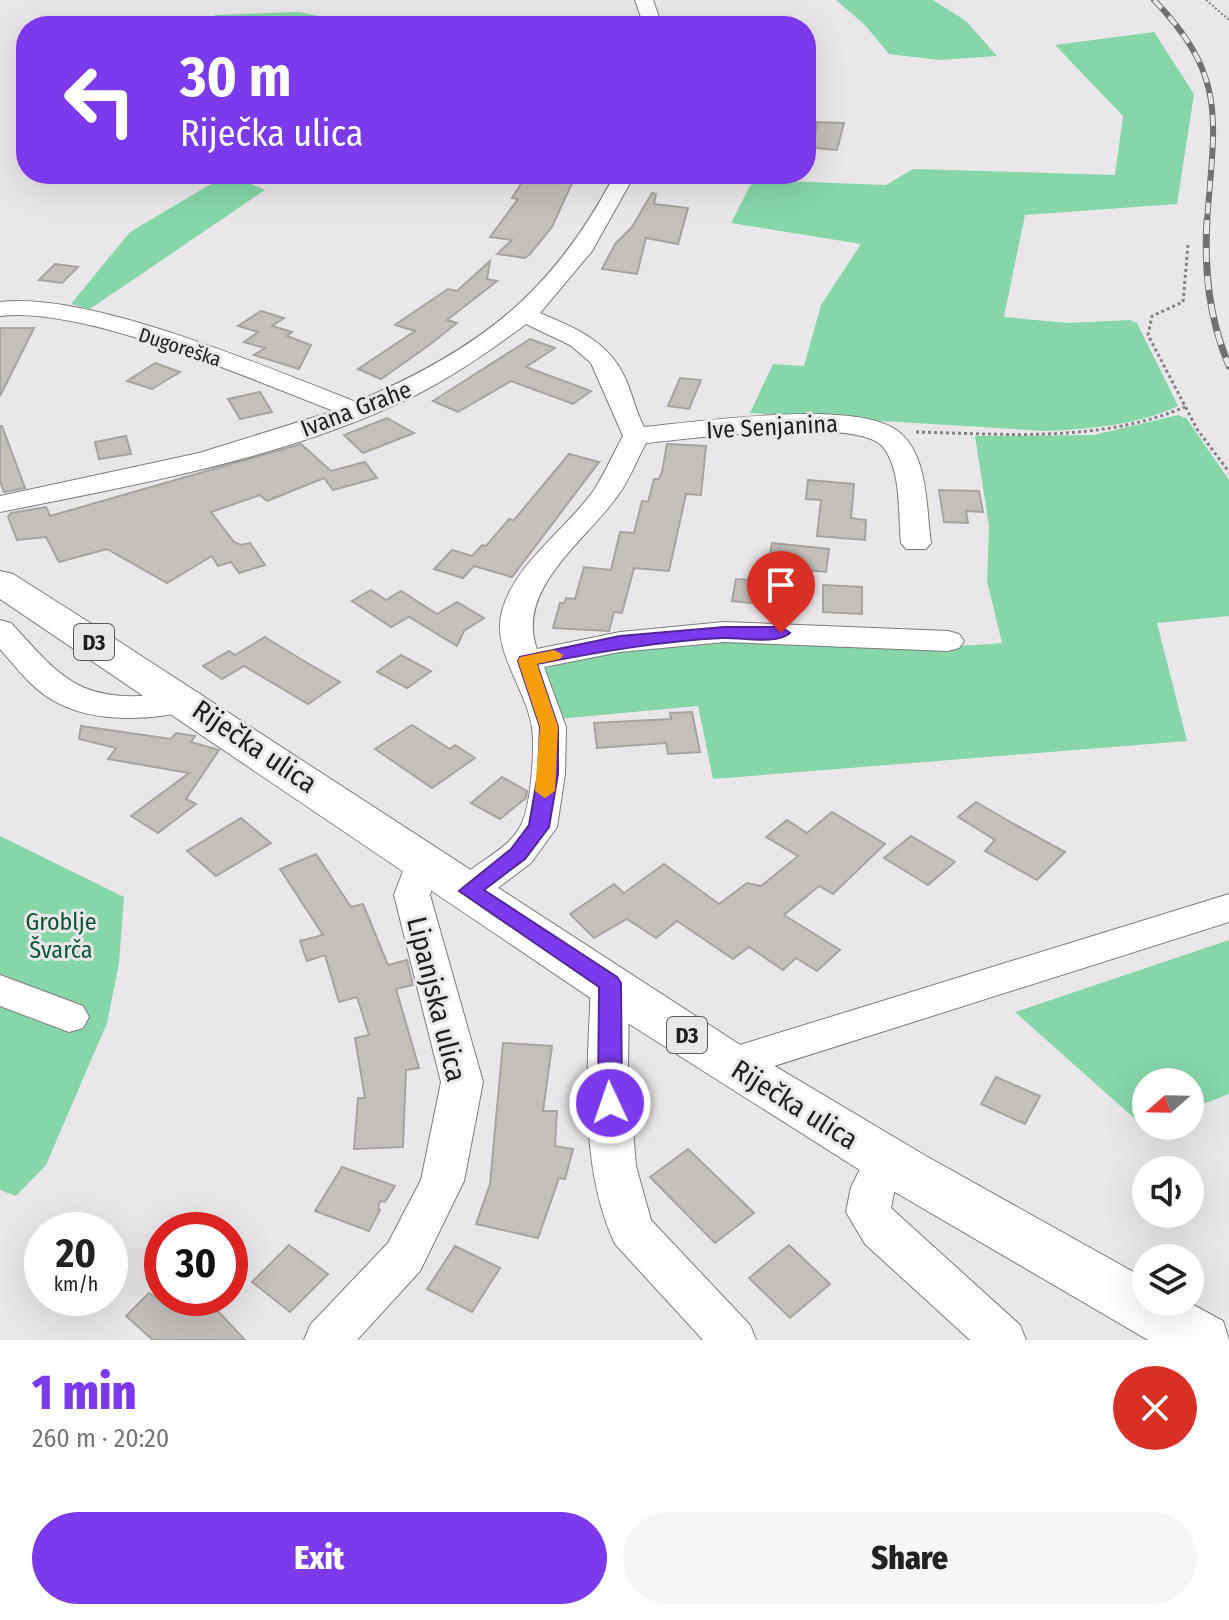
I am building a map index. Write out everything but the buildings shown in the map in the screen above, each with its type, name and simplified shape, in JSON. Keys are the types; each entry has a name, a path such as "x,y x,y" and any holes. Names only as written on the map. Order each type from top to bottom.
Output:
{"main road":[{"name":"Riječka ulica","path":"0,582 189,701 730,1064 886,1161 1202,1340"}],"street":[{"name":"Ivana Grahe","path":"0,504 272,441 392,399 459,363 524,315 583,249 619,184"},
{"name":"Dugoreška","path":"0,309 30,304 192,349 357,411"},
{"path":"469,891 518,854 539,827 548,774 549,727 514,629 525,590 606,493 636,436 628,426 611,372 595,349 524,315"},
{"name":"Ive Senjanina","path":"636,436 843,423 877,431"},
{"path":"877,431 889,437 901,455 916,543"},
{"path":"0,630 53,686 86,700 139,709 189,701"},
{"path":"527,661 620,642 724,632 948,641"},
{"name":"Lipanjska ulica","path":"327,1340 340,1330 404,1257 442,1181 459,1097 462,1082 412,895 424,859"},
{"path":"730,1064 1229,908"},
{"path":"610,983 608,1071 614,1166 631,1230 733,1340"},
{"path":"0,990 69,1017"},
{"path":"886,1161 873,1187 868,1212 881,1230 1003,1340"}],"path":[{"path":"1206,0 1229,20"},
{"path":"1188,245 1183,302 1152,316 1148,335 1197,429 1229,472"},
{"path":"877,431 1091,432 1168,416 1185,407"}],"green space":[{"path":"836,0 933,0 966,21 997,56 939,60 889,54 865,25"},
{"path":"298,12 320,16 214,16"},
{"path":"1154,32 1194,94 1177,204 1025,215 1004,317 1068,323 1130,320 1137,323 1178,406 1130,422 1045,431 750,413 773,364 804,366 821,305 861,244 731,223 751,184 886,185 913,169 1115,175 1123,116 1055,45"},
{"path":"211,184 251,184 265,190 90,309 71,304 130,232"},
{"path":"1178,415 1187,419 1229,480 1229,616 1157,623 1187,741 713,779 698,706 558,719 542,669 655,644 742,636 915,645 1002,643 987,581 989,526 975,436 1094,435"},
{"name":"Groblje Švarča","path":"0,836 124,897 119,963 107,1023 46,1165 16,1196 0,1190"},
{"path":"1229,940 1229,1094 1204,1104 1204,1068 1132,1068 1132,1116 1015,1012"}],"railway":[{"path":"1154,0 1195,53 1206,78 1213,128 1207,222"},
{"path":"1207,220 1209,294 1229,366"}],"slow traffic":[{"path":"545,791 549,727 527,661 554,655"}],"route":[{"path":"610,1103 610,983 469,891 518,854 539,827 548,774 549,727 527,661 620,642 724,632 781,633"}]}
